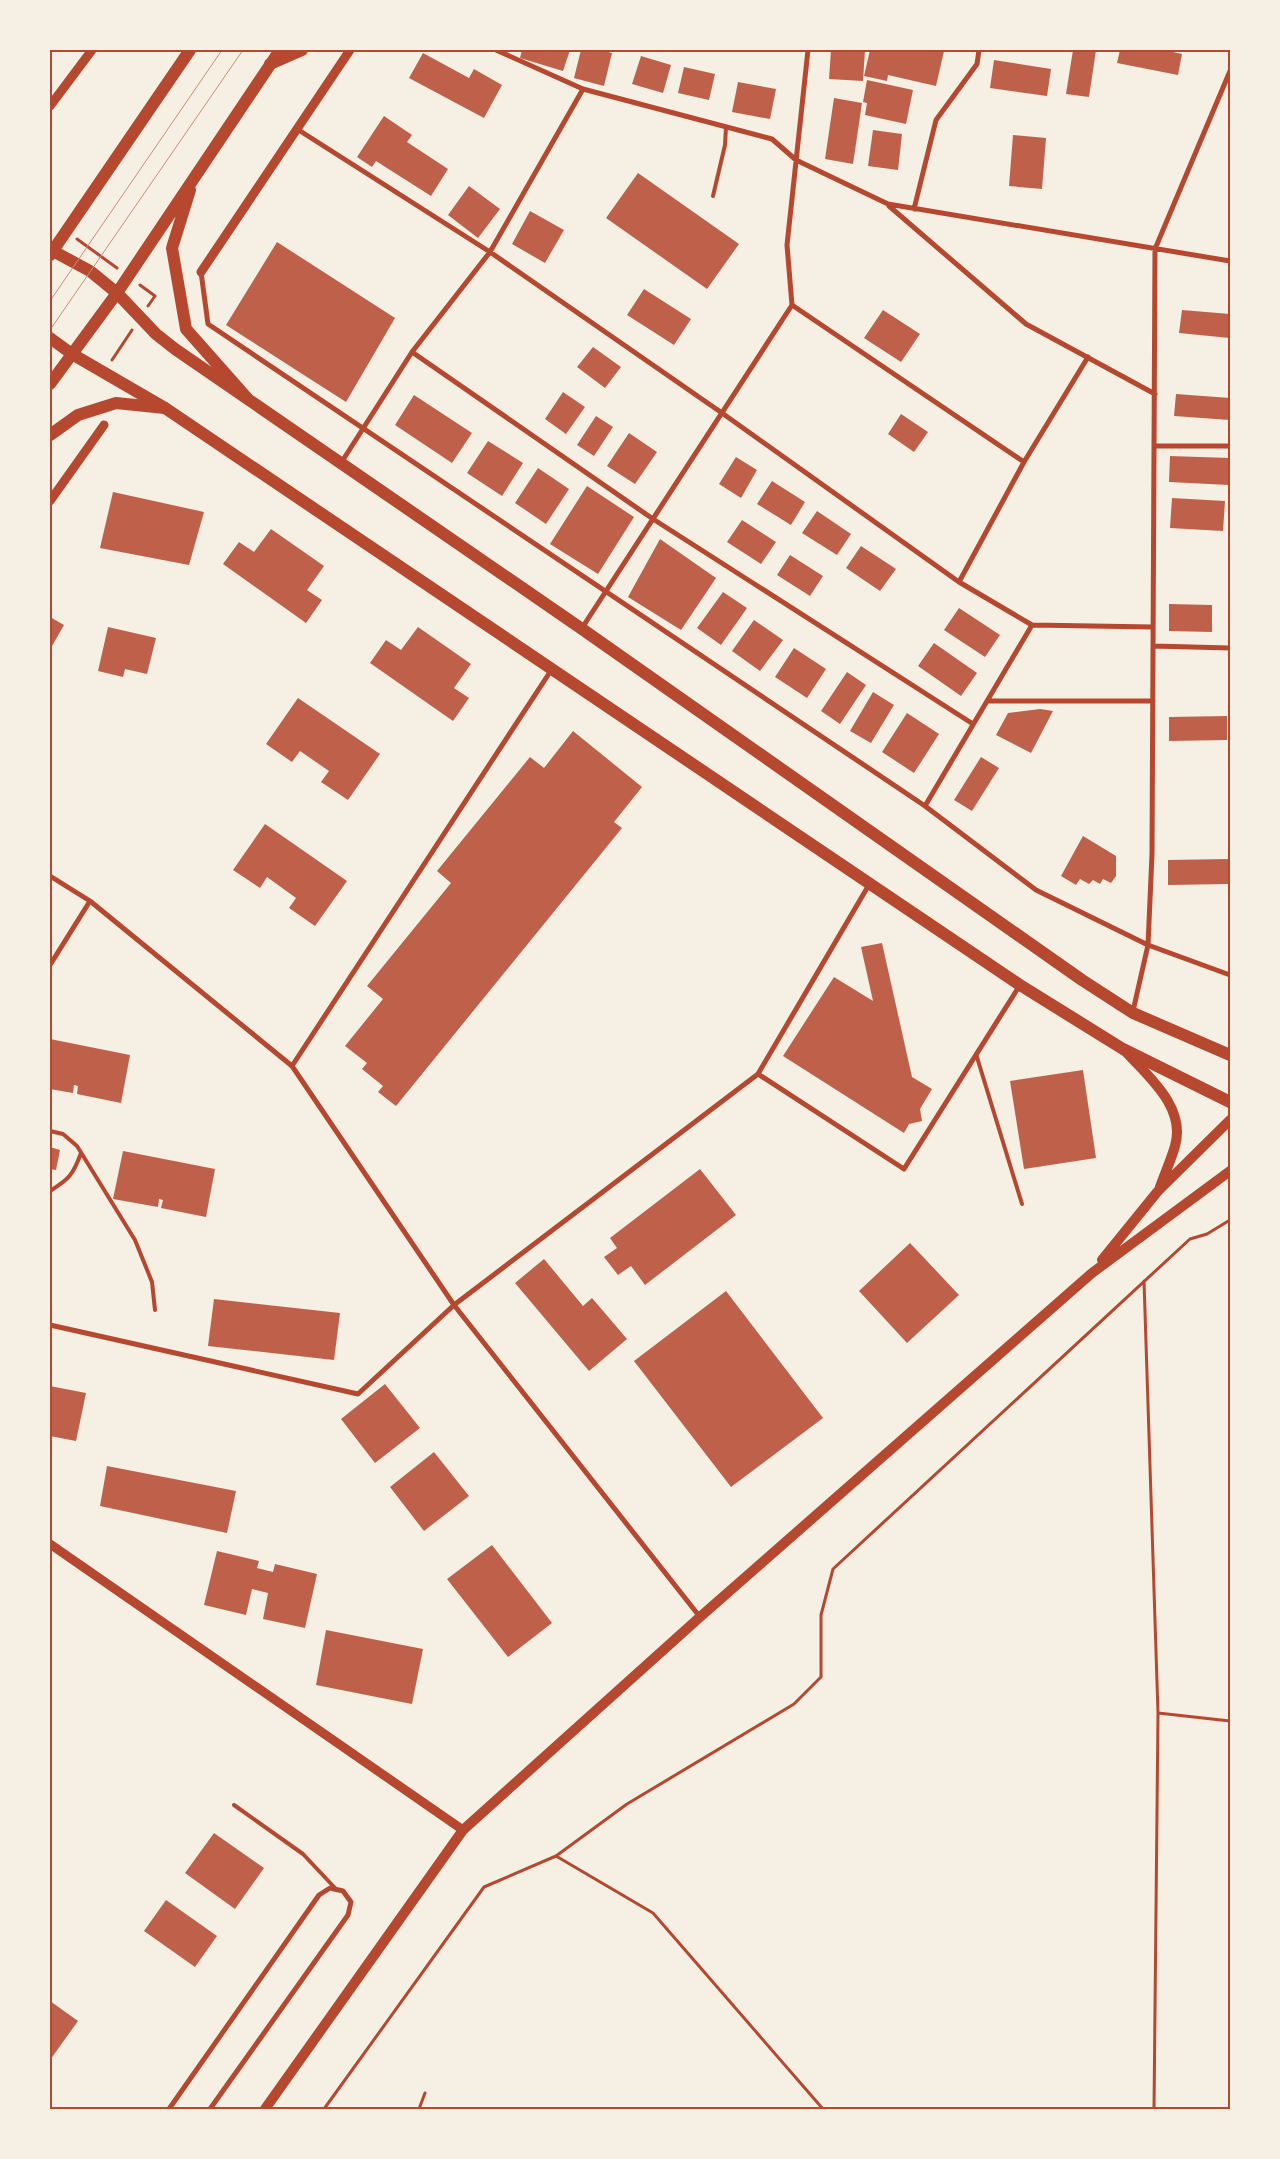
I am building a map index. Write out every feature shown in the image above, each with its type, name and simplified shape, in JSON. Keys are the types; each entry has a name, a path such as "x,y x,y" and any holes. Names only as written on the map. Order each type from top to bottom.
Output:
{"main road":[{"path":"190,50 51,252 90,271 117,293 156,334 582,629 1082,980 1133,1013 1230,1055"},
{"path":"50,384 117,293 280,50"},
{"path":"270,64 302,50"},
{"path":"194,177 172,248 186,329 247,398"},
{"path":"50,338 72,354 165,408 1020,985 1123,1048 1230,1102"},
{"path":"50,435 78,415 116,403 165,408"},
{"path":"1123,1048 1162,1091 1172,1107 1176,1127 1176,1144 1158,1191"},
{"path":"1092,1273 1158,1191 1230,1120"},
{"path":"265,2109 463,1830 700,1618 1092,1273 1230,1171"}],"street":[{"path":"50,106 92,50"},
{"path":"350,50 201,272 208,324 925,806 1036,890 1148,945 1230,975"},
{"path":"496,50 583,89 772,139 796,160 888,204 1230,261"},
{"path":"582,629 792,305 787,245 808,50"},
{"path":"914,209 936,120 977,64 979,50"},
{"path":"1133,1013 1148,945 1152,854 1155,249 1230,71"},
{"path":"341,463 412,352 490,252 583,89"},
{"path":"297,129 490,252 722,413 958,582 1032,625 1153,627"},
{"path":"888,204 1026,324 1155,394"},
{"path":"792,305 1024,462"},
{"path":"412,352 653,519 973,724"},
{"path":"958,582 1024,462 1088,357"},
{"path":"50,501 104,425"},
{"path":"1154,446 1230,446"},
{"path":"925,806 1032,625"},
{"path":"1153,646 1230,648"},
{"path":"292,1066 552,668"},
{"path":"987,701 1153,701"},
{"path":"50,876 90,901 292,1066 454,1305 700,1618"},
{"path":"50,1325 358,1394 454,1305 758,1074 870,883"},
{"path":"50,965 90,901"},
{"path":"758,1074 904,1169 1020,985"},
{"path":"50,1544 463,1830"},
{"path":"168,2109 318,1895 326,1889 343,1890 349,1898 351,1906 348,1915 210,2109"}],"lane":[{"path":"713,196 725,145 726,127"},
{"path":"976,1054 1022,1204"},
{"path":"50,1131 68,1136 81,1153 136,1240 152,1282 155,1310"},
{"path":"50,1191 66,1182 75,1170 81,1153"},
{"path":"234,1805 303,1854 334,1888"}],"path":[{"path":"324,2109 484,1887 556,1856 627,1804 794,1704 821,1677 821,1615 833,1569 1190,1239 1207,1234 1230,1220"},
{"path":"1144,1281 1158,1713 1154,2109"},
{"path":"1158,1713 1230,1720"},
{"path":"556,1856 653,1913 824,2109"},
{"path":"419,2109 426,2093"}],"building":[{"path":"522,50 570,50 563,71 520,58"},
{"path":"581,50 600,50 612,53 604,86 574,78"},
{"path":"831,50 865,50 863,81 829,79"},
{"path":"870,50 944,51 936,86 888,75 887,81 864,76"},
{"path":"1073,50 1096,50 1089,97 1066,94"},
{"path":"1120,50 1164,50 1182,54 1178,75 1117,63"},
{"path":"423,53 469,78 474,69 502,85 484,118 409,78"},
{"path":"641,56 671,65 663,93 632,84"},
{"path":"994,60 1051,69 1047,96 990,88"},
{"path":"684,67 715,74 709,100 678,93"},
{"path":"867,80 913,90 906,124 865,115 867,103 863,102"},
{"path":"738,82 776,89 770,119 732,112"},
{"path":"834,98 862,103 853,164 825,159"},
{"path":"384,116 412,135 407,142 448,169 431,196 376,161 372,167 357,157"},
{"path":"873,130 902,134 898,170 868,166"},
{"path":"1013,135 1046,138 1042,189 1009,186"},
{"path":"638,173 739,244 707,289 606,218"},
{"path":"469,186 500,209 478,238 448,215"},
{"path":"530,211 564,230 545,263 512,244"},
{"path":"277,242 395,318 346,402 226,325"},
{"path":"644,289 691,319 674,345 627,315"},
{"path":"883,310 920,334 901,362 864,338"},
{"path":"1182,310 1230,314 1230,338 1179,333"},
{"path":"593,347 621,367 605,388 577,367"},
{"path":"563,392 585,407 566,434 545,419"},
{"path":"1176,394 1230,398 1230,420 1174,416"},
{"path":"414,395 472,433 452,463 395,425"},
{"path":"901,414 928,432 914,452 888,434"},
{"path":"596,416 613,427 594,456 577,445"},
{"path":"629,433 657,452 635,484 607,466"},
{"path":"488,441 523,463 502,496 467,473"},
{"path":"1170,456 1230,458 1229,485 1169,482"},
{"path":"736,457 757,470 741,498 719,484"},
{"path":"538,468 569,489 546,524 515,503"},
{"path":"772,481 805,502 791,525 757,504"},
{"path":"587,486 634,517 598,574 550,544"},
{"path":"113,492 204,512 189,565 100,548"},
{"path":"1172,498 1225,501 1223,531 1170,528"},
{"path":"817,511 851,534 837,555 802,533"},
{"path":"742,520 776,542 761,564 727,542"},
{"path":"271,529 324,566 307,590 322,600 306,623 223,564 239,542 254,552"},
{"path":"660,539 716,578 681,630 628,597"},
{"path":"861,546 896,569 880,591 846,568"},
{"path":"790,555 823,576 810,596 777,575"},
{"path":"723,592 747,608 721,645 697,628"},
{"path":"1169,604 1212,605 1212,632 1169,631"},
{"path":"959,608 1000,635 985,657 944,630"},
{"path":"50,617 64,625 52,646 50,645"},
{"path":"754,620 783,640 760,671 732,651"},
{"path":"108,627 156,638 147,674 125,669 123,677 98,671"},
{"path":"418,627 471,664 454,688 469,698 453,721 370,663 386,640 401,650"},
{"path":"934,643 977,673 961,696 918,666"},
{"path":"794,648 826,669 807,698 775,677"},
{"path":"847,672 866,685 840,724 821,711"},
{"path":"873,692 894,705 871,743 850,731"},
{"path":"298,698 380,754 348,800 321,782 329,771 300,751 292,762 266,744"},
{"path":"1040,709 1053,711 1031,753 996,735 1008,713"},
{"path":"907,713 939,734 914,773 882,752"},
{"path":"1227,716 1227,740 1169,741 1169,717"},
{"path":"573,731 642,787 614,822 622,828 396,1106 378,1092 383,1086 362,1069 367,1063 345,1046 383,999 367,986 451,883 437,871 530,757 544,768"},
{"path":"981,757 999,768 972,811 954,800"},
{"path":"265,824 347,881 315,926 289,908 296,898 267,877 260,888 233,870"},
{"path":"1083,836 1116,856 1116,876 1111,883 1103,879 1100,884 1093,880 1089,884 1080,879 1076,885 1061,876"},
{"path":"1228,859 1228,884 1168,885 1168,860"},
{"path":"882,943 912,1077 932,1089 920,1109 922,1121 909,1124 904,1133 783,1056 834,977 873,1001 861,947"},
{"path":"50,1039 130,1055 121,1103 77,1094 78,1086 74,1085 73,1093 50,1089"},
{"path":"1083,1070 1096,1158 1024,1169 1010,1081"},
{"path":"50,1147 60,1150 56,1170 50,1169"},
{"path":"123,1151 215,1169 206,1217 161,1208 163,1200 159,1199 158,1207 113,1199"},
{"path":"700,1169 736,1215 645,1285 631,1266 618,1275 604,1257 617,1248 610,1238"},
{"path":"910,1243 959,1295 907,1343 859,1291"},
{"path":"544,1259 583,1306 592,1298 627,1339 589,1371 515,1283"},
{"path":"726,1291 823,1418 731,1487 634,1361"},
{"path":"214,1299 340,1313 334,1360 208,1346"},
{"path":"385,1384 420,1428 375,1463 341,1419"},
{"path":"50,1386 86,1393 76,1441 50,1436"},
{"path":"434,1452 469,1496 424,1531 390,1487"},
{"path":"107,1466 236,1491 227,1533 100,1506"},
{"path":"492,1545 552,1623 508,1657 447,1579"},
{"path":"217,1551 259,1561 257,1568 273,1572 275,1564 317,1574 305,1628 263,1619 268,1593 252,1589 246,1615 204,1605"},
{"path":"326,1630 423,1649 412,1704 316,1685"},
{"path":"214,1833 264,1868 235,1909 185,1873"},
{"path":"166,1900 217,1936 195,1967 144,1931"},
{"path":"50,2001 78,2021 50,2060"}],"tram line":[{"path":"50,301 222,50"},
{"path":"50,330 243,50"}]}
